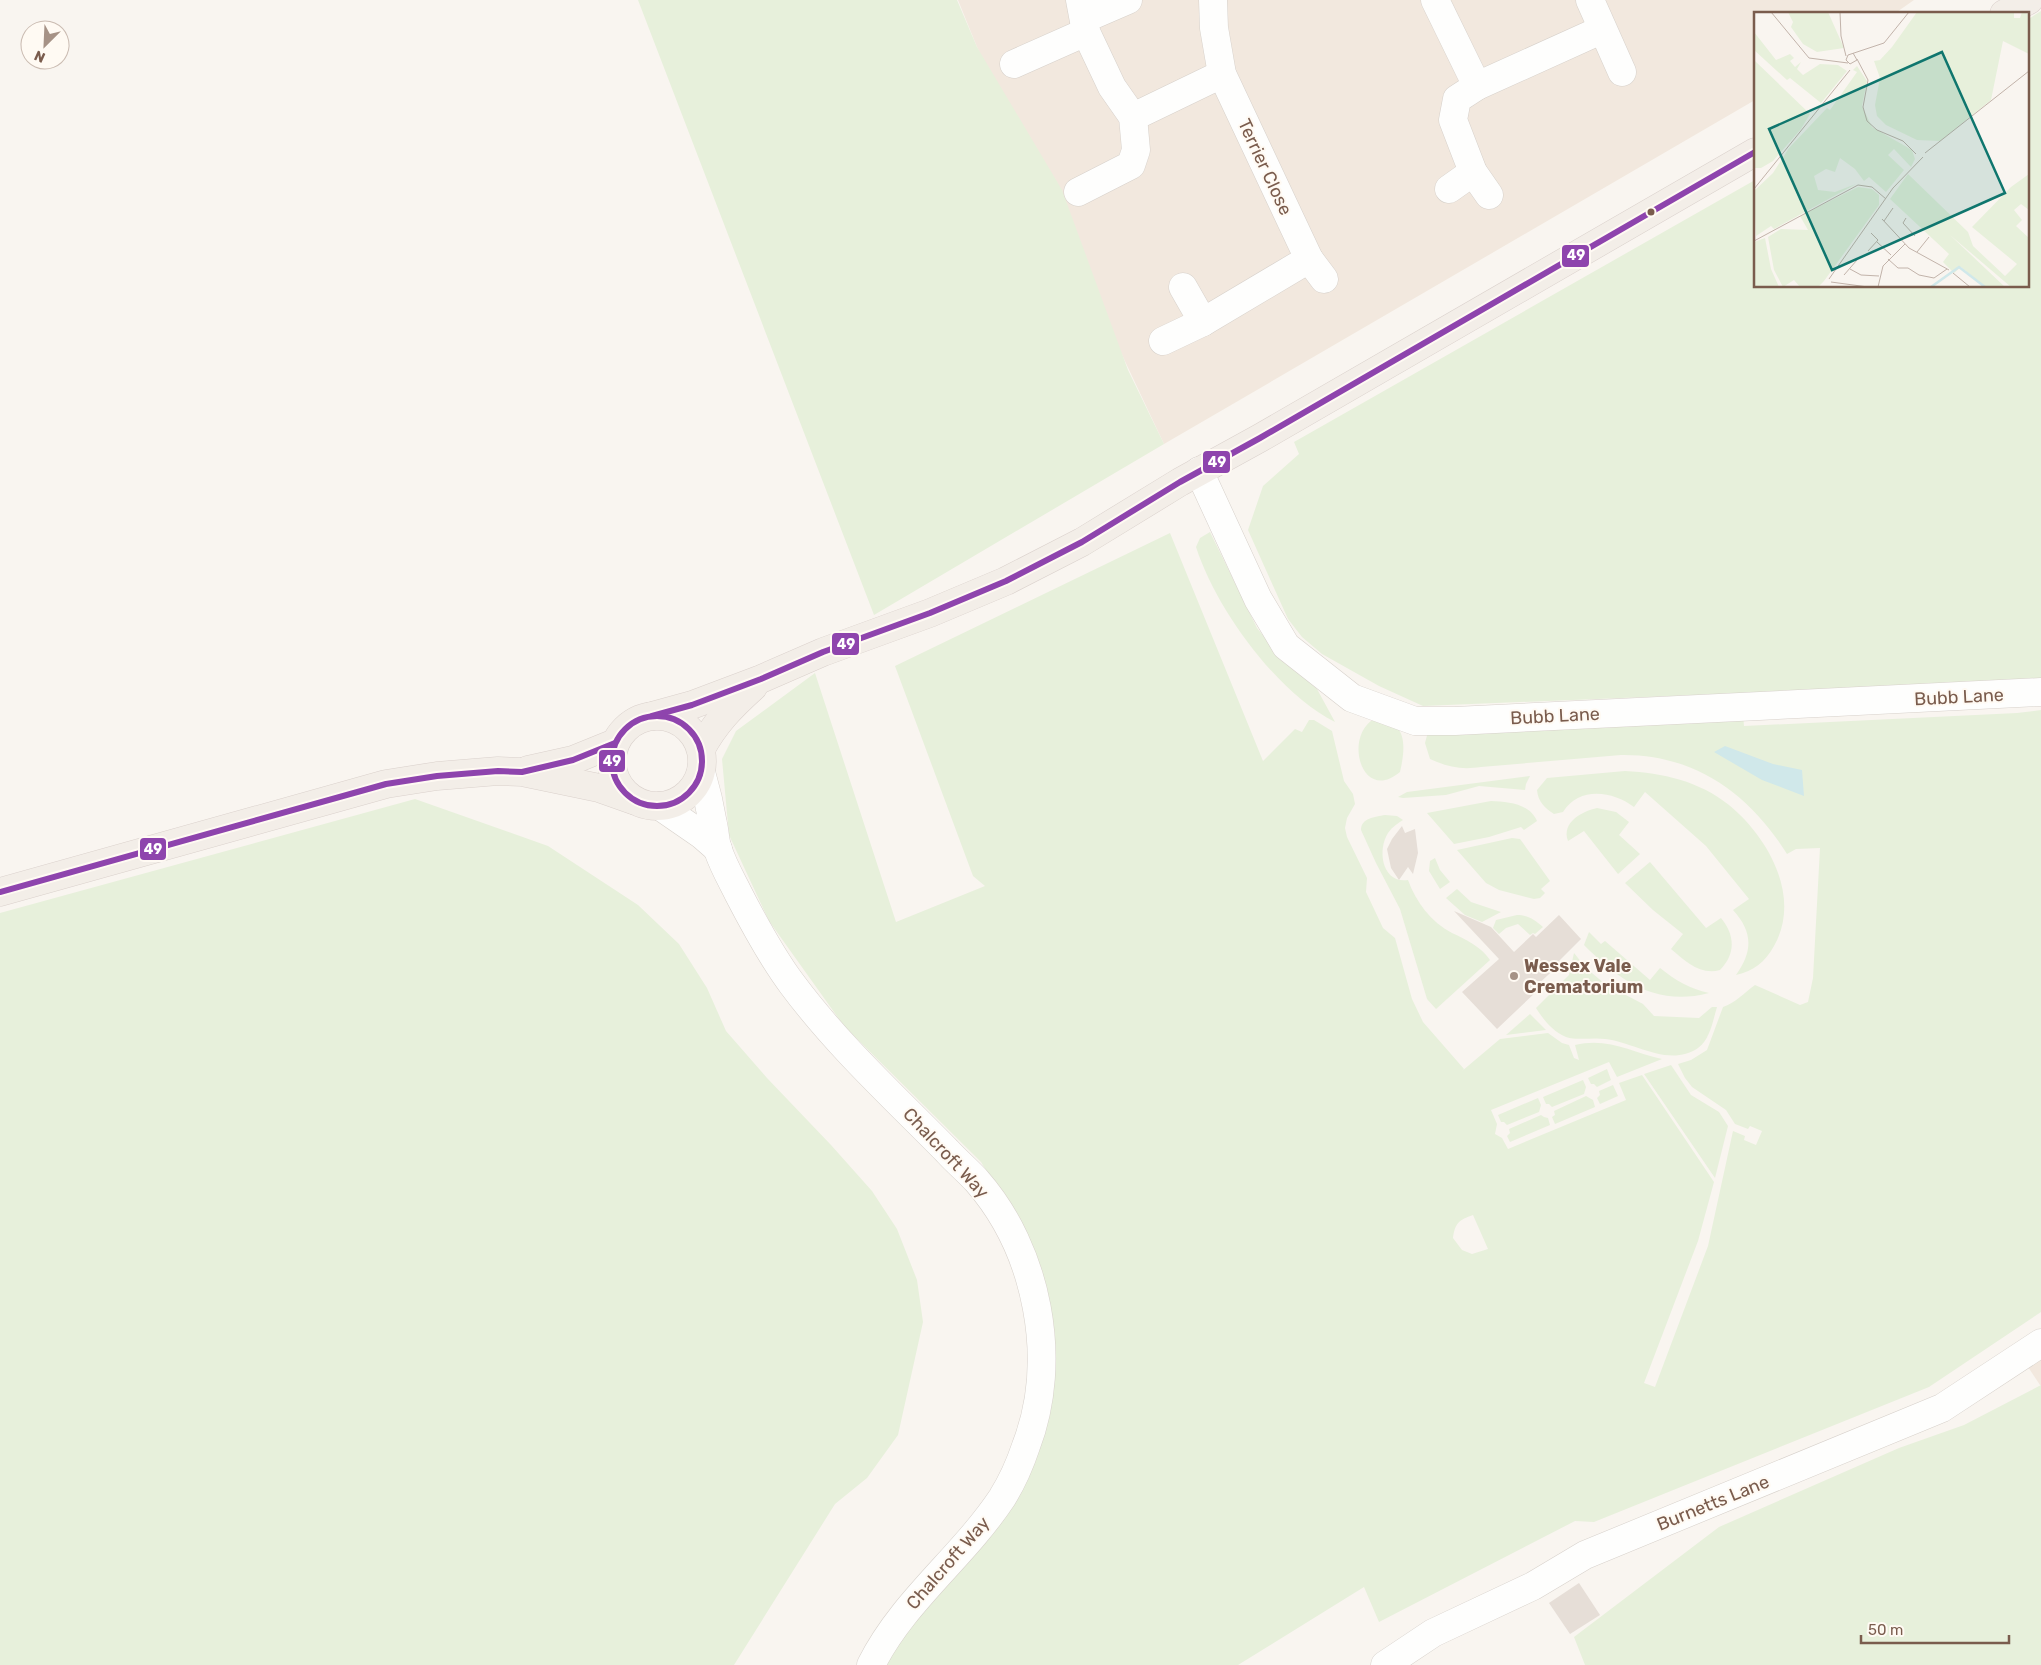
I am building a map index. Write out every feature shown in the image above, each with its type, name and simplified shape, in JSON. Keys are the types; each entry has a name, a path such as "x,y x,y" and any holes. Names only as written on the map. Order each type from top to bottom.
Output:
{"main road":[{"path":"2008,12 2029,0"},
{"path":"633,800 623,791 616,780 612,768 612,755 615,743 626,728 634,722 692,705 930,613 1006,581 1052,558 1082,542 1199,471 1260,438 1754,153"},
{"path":"0,892 386,784 437,776 498,771 522,772 599,788 646,805 660,806 671,804 690,792 697,783 701,761 710,732 726,712 761,679"},
{"path":"652,716 665,716 682,724 696,738 701,761"},
{"path":"522,772 573,760 615,743"}],"street":[{"path":"1014,64 1083,17 1128,0"},
{"name":"Terrier Close","path":"1163,341 1317,269 1222,74 1214,28 1213,0"},
{"path":"1435,0 1477,86"},
{"path":"1590,0 1622,72"},
{"path":"1083,17 1112,87 1133,117 1136,150 1131,165 1084,185"},
{"path":"1489,195 1473,172 1453,120 1457,99 1477,86 1602,30"},
{"path":"1133,117 1222,74"},
{"path":"1448,189 1473,172"},
{"path":"1183,287 1203,322"},
{"name":"Bubb Lane","path":"1199,471 1258,599 1286,646 1352,698 1415,721 2041,692"},
{"name":"Chalcroft Way","path":"701,761 718,849 758,931 790,981 840,1043 978,1182 1006,1225 1026,1267 1039,1314 1042,1366 1040,1390 1028,1443 1015,1472 1003,1496 987,1518 912,1603 871,1665"},
{"name":"Chalcroft Way","path":"660,806 702,835 718,849"},
{"name":"Burnetts Lane","path":"1386,1665 1433,1633 1523,1590 1585,1555 1942,1408 2041,1343"}],"shaded area":[{"path":"958,0 1914,0 1897,12 1754,12 1754,101 1164,444 977,47"},
{"path":"2041,1355 2041,1385 2040,1385 2026,1364"}],"green space":[{"path":"638,0 957,0 977,47 1062,190 1128,370 1164,444 874,615"},
{"path":"2041,11 2041,681 1423,706 1379,686 1322,654 1302,637 1288,619 1248,530 1263,486 1299,454 1294,442 1754,181 1754,288 2028,288 2028,19"},
{"path":"1210,532 1257,628 1282,659 1317,689 1335,722 1313,709 1292,691 1251,647 1233,622 1205,571 1196,547 1200,538"},
{"path":"1170,533 1263,761 1295,729 1302,732 1309,720 1314,720 1332,731 1344,781 1353,794 1355,804 1347,818 1345,828 1347,837 1367,878 1366,892 1383,928 1395,938 1412,999 1423,1022 1464,1069 1462,1071 1500,1039 1548,1033 1562,1043 1569,1045 1574,1058 1579,1060 1575,1045 1587,1043 1619,1046 1662,1059 1617,1077 1609,1062 1491,1110 1497,1124 1495,1134 1502,1138 1508,1149 1626,1100 1619,1083 1642,1075 1714,1182 1698,1241 1644,1383 1655,1387 1708,1246 1733,1131 1745,1136 1744,1140 1756,1145 1762,1131 1750,1126 1748,1129 1735,1124 1726,1110 1692,1087 1678,1064 1691,1060 1707,1050 1723,1007 1755,985 1800,1005 1808,1002 1813,978 1820,848 1796,849 1787,854 1772,832 1737,796 1717,781 1696,770 1672,761 1648,756 1621,755 1474,768 1455,767 1430,759 1425,743 1429,728 1743,715 1744,726 2017,713 2041,710 2041,1312 1929,1387 1594,1522 1575,1521 1379,1622 1364,1587 1238,1665 883,1665 1035,1452 1024,1233 981,1162 844,1026 769,921 729,835 722,759 736,731 815,673 896,922 985,886 973,876 895,666","holes":["1473,1215 1488,1249 1472,1254 1462,1250 1453,1238 1458,1223"]},
{"path":"1374,719 1394,725 1403,740 1400,772 1387,780 1376,780 1367,774 1361,764 1359,752 1360,739 1365,728"},
{"path":"1625,771 1667,776 1705,790 1729,805 1743,818 1768,851 1777,869 1782,888 1784,908 1782,927 1767,957 1754,968 1736,975 1746,958 1748,942 1744,926 1733,910 1749,899 1706,846 1645,792 1634,807 1616,797 1597,794 1578,798 1563,812 1554,814 1542,804 1539,798 1537,790 1547,778"},
{"path":"1530,776 1525,790 1479,786 1446,795 1398,797 1407,792"},
{"path":"415,799 548,846 638,905 679,944 707,988 726,1031 872,1191 897,1229 917,1280 923,1322 898,1435 867,1478 835,1504 734,1665 0,1665 0,913"},
{"path":"1491,801 1511,803 1523,807 1529,810 1537,821 1524,830 1521,827 1489,837 1454,844 1427,813"},
{"path":"1597,808 1616,812 1629,822 1619,835 1640,854 1618,874 1584,831 1568,841 1567,834 1570,823 1580,815"},
{"path":"1397,816 1403,820 1391,829 1385,840 1383,856 1387,871 1392,877 1399,880 1408,880 1420,904 1437,923 1478,947 1490,960 1436,1009 1427,999 1400,909 1361,830 1363,823 1366,821 1373,817"},
{"path":"1512,838 1520,839 1550,881 1541,889 1545,893 1540,898 1534,899 1499,890 1486,883 1457,850"},
{"path":"1435,858 1440,870 1450,882 1440,889 1429,871 1430,861"},
{"path":"1650,862 1706,928 1721,918 1726,924 1732,944 1729,958 1720,970 1706,971 1700,969 1671,949 1683,934 1653,910 1625,883"},
{"path":"1457,889 1471,902 1501,912 1482,922 1465,915 1446,898"},
{"path":"1517,915 1531,918 1543,927 1535,934 1530,935 1518,924 1506,928 1499,934 1493,928 1496,920"},
{"path":"1589,932 1601,944 1605,941 1650,980 1660,968 1683,984 1709,993 1672,996 1640,988 1611,970 1584,945"},
{"path":"1574,953 1586,968 1605,984 1643,1004 1654,1016 1699,1018 1712,1007 1717,1007 1705,1040 1698,1048 1687,1053 1663,1055 1616,1041 1595,1038 1571,1038 1557,1032 1545,1021 1536,1008 1569,975"},
{"path":"1530,1014 1546,1030 1506,1035"},
{"path":"1671,1065 1691,1095 1719,1112 1728,1126 1715,1178 1644,1074"},
{"path":"1607,1069 1611,1080 1597,1087 1591,1084 1588,1078"},
{"path":"1583,1080 1586,1087 1584,1094 1552,1107 1546,1104 1543,1097"},
{"path":"1613,1085 1618,1096 1600,1104 1597,1098 1600,1095 1599,1091"},
{"path":"1586,1096 1593,1100 1595,1107 1555,1124 1552,1117 1555,1115 1554,1111"},
{"path":"1538,1098 1541,1105 1539,1112 1507,1125 1501,1122 1498,1115"},
{"path":"1541,1115 1548,1118 1550,1125 1510,1142 1507,1136 1510,1133 1509,1129"},
{"path":"2041,1385 2041,1665 1585,1665 1574,1637 1719,1527 1899,1448 1964,1425"}],"water":[{"path":"1725,746 1773,764 1802,770 1804,796 1762,780 1714,752"}],"building":[{"path":"1402,826 1405,833 1415,829 1418,853 1413,874 1408,867 1399,880 1391,868 1387,849"},
{"name":"Wessex Vale Crematorium","path":"1454,911 1491,927 1514,952 1533,934 1536,937 1559,915 1581,939 1559,961 1561,963 1534,988 1537,991 1497,1029 1462,992 1499,959"},
{"path":"1579,1583 1600,1615 1570,1634 1549,1603"}],"transit line":[{"name":"49","path":"652,716 692,705 761,679 823,652 930,613 1006,581 1082,542 1180,482 1260,438 1754,153"},
{"name":"49","path":"657,716 674,719 689,729 699,744 702,761 699,778 689,793 674,803 657,806 640,803 625,793 615,778 612,761 615,744 625,729 640,719 657,716"},
{"name":"49","path":"0,892 386,784 437,776 498,771 522,772 573,760 615,743"}],"place":[{"name":"Wessex Vale Crematorium","path":"1514,976"}]}
